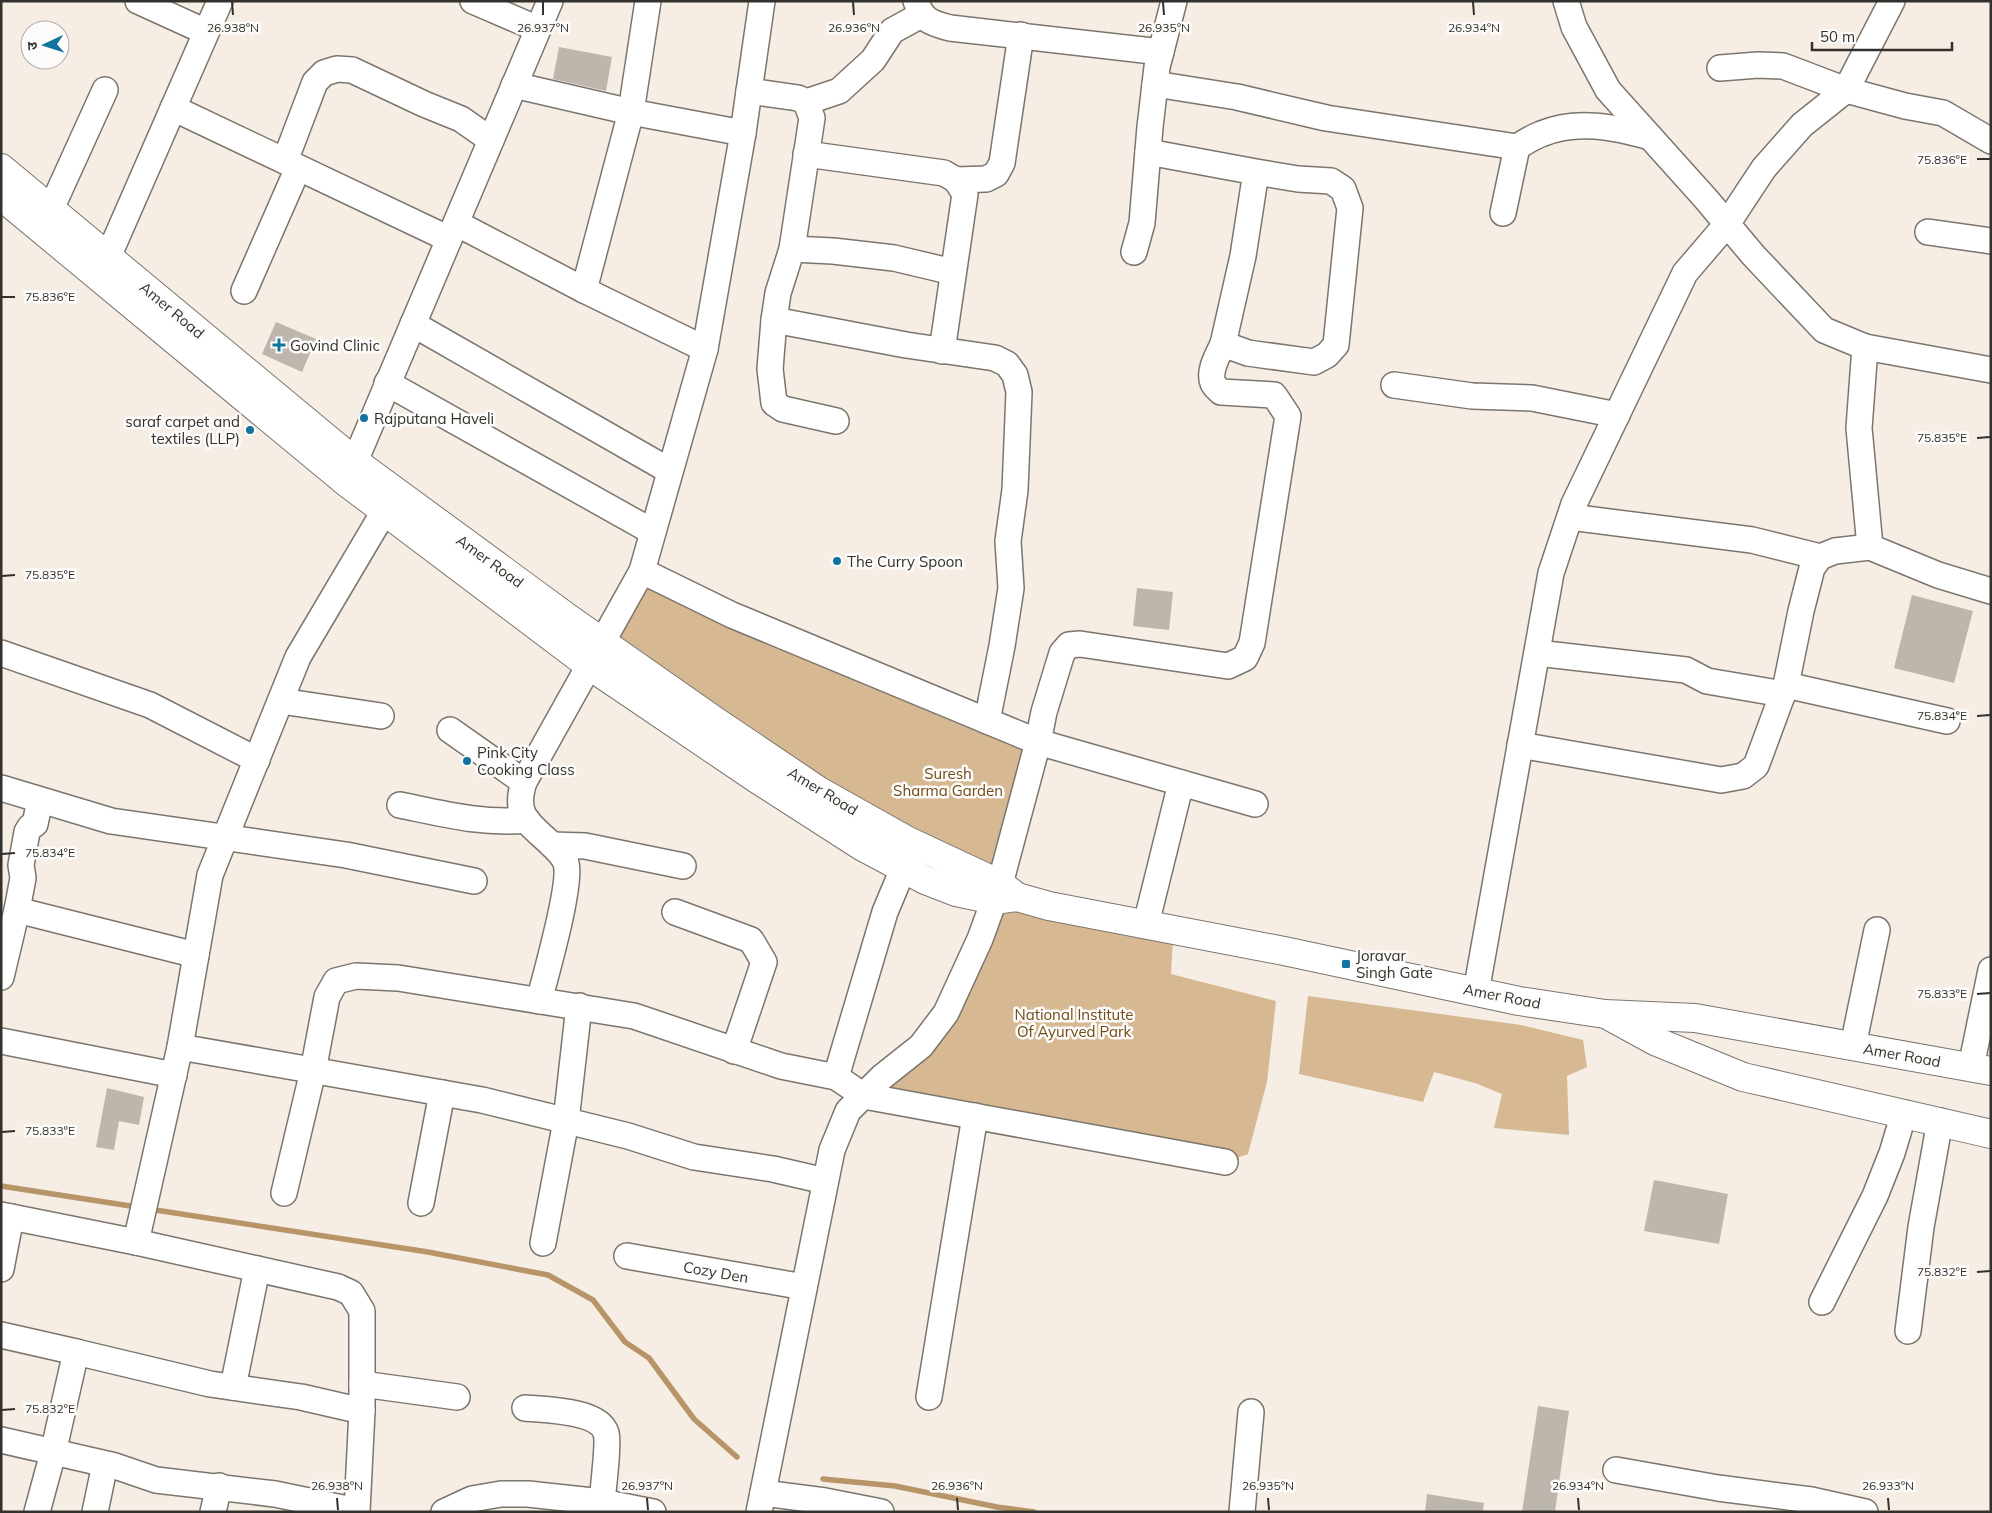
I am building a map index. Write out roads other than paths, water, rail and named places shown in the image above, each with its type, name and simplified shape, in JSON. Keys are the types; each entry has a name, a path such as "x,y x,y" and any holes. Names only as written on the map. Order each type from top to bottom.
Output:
{"main road":[{"name":"Amer Road","path":"1,168 51,209 103,267"},
{"name":"Amer Road","path":"1,196 235,363 350,471 385,510 596,654 819,791 1003,894"},
{"name":"Amer Road","path":"350,471 596,654 757,779 863,847 925,880 956,892 1003,894 1050,906 1284,951 1519,1001 1605,1014 1695,1018 1981,1069"},
{"path":"1605,1014 1655,1041 1743,1078 1991,1134"}],"street":[{"path":"138,1 206,32"},
{"path":"103,267 220,1"},
{"path":"473,1 538,29"},
{"path":"350,471 550,1"},
{"path":"584,290 631,112 648,1"},
{"path":"539,1001 567,885 566,863 560,852 526,820 520,809 520,796 524,782 642,572 704,349 749,91 762,1"},
{"path":"1134,252 1142,223 1155,84 1174,1"},
{"path":"1566,1 1574,27 1608,90 1754,256 1824,330 1865,348 1991,370"},
{"path":"1476,992 1551,573 1574,504 1685,273 1727,224 1764,168 1802,125 1846,90 1892,1"},
{"path":"806,102 839,91 873,60 892,31 918,8 932,23 950,28 1161,52"},
{"path":"956,180 986,179 996,174 1002,163 1022,35"},
{"path":"1720,68 1758,65 1783,66 1846,90 1905,106 1943,113 1991,141"},
{"path":"244,291 292,165 315,82 324,73 337,69 352,70 461,119 491,140"},
{"path":"514,84 631,112 742,133"},
{"path":"1155,84 1238,97 1326,118 1517,146 1541,133 1580,125 1617,128 1650,137"},
{"path":"51,209 105,90"},
{"path":"749,91 798,98 806,102 812,118 792,249 778,293 774,320 770,369 774,403 783,409 836,421"},
{"path":"173,108 292,165 452,231 584,290 704,349"},
{"path":"1503,213 1517,146"},
{"path":"1148,152 1298,179 1332,182 1343,189 1350,208 1336,345 1326,355 1314,362 1248,353 1223,344"},
{"path":"806,154 944,173 956,180 965,194 942,351"},
{"path":"881,1512 825,1501 763,1495 832,1150 848,1111 882,1077 921,1046 946,1013 1003,894 1044,712 1062,653 1069,645 1080,644 1228,666 1245,658 1252,643 1288,416 1274,395 1221,392 1213,383 1212,372 1223,344 1243,256 1256,172"},
{"path":"1928,232 1991,242"},
{"path":"792,249 833,251 894,258 953,272"},
{"path":"774,320 942,351 995,358 1007,364 1015,375 1019,392 1015,490 1008,541 1011,588 987,721"},
{"path":"413,324 670,471"},
{"path":"1865,348 1859,428 1870,546"},
{"path":"387,384 653,532"},
{"path":"1394,386 1472,396 1532,398 1616,416"},
{"path":"136,1242 180,1047 210,875 298,657 385,510"},
{"path":"1570,517 1752,540 1820,557"},
{"path":"1520,745 1722,780 1743,776 1756,766 1785,690 1812,568 1820,557 1835,551 1870,546 1938,575 1991,591"},
{"path":"642,572 732,615 1038,742 1255,804"},
{"path":"1,652 150,705 257,760"},
{"path":"1537,653 1686,670 1707,681 1785,690 1947,721"},
{"path":"281,701 380,716"},
{"path":"450,730 524,782"},
{"path":"1146,924 1181,783"},
{"path":"1,788 111,820 346,855 474,881"},
{"path":"1,977 11,919 23,878 21,865 27,832 35,824 40,800"},
{"path":"400,805 475,820 500,822 526,820"},
{"path":"552,845 585,846 683,866"},
{"path":"836,1078 883,920 903,869"},
{"path":"675,912 752,940 764,962 734,1051"},
{"path":"11,919 196,955"},
{"path":"1853,1046 1877,930"},
{"path":"1981,1069 1991,970"},
{"path":"284,1193 313,1071 327,997 336,981 356,976 398,978 634,1016 781,1066 836,1078 864,1096 1225,1162"},
{"path":"543,1243 566,1121 579,1006"},
{"path":"1,1041 174,1075"},
{"path":"180,1047 482,1100 628,1136 694,1157 825,1181"},
{"path":"421,1203 442,1093"},
{"path":"1822,1302 1875,1196 1892,1153 1904,1113"},
{"path":"929,1397 975,1116"},
{"path":"1908,1331 1921,1228 1940,1121"},
{"path":"1,1269 6,1216 258,1269 338,1287 351,1293 362,1311 360,1511 275,1494 156,1480 106,1464 53,1454 1,1440"},
{"name":"Cozy Den","path":"627,1256 804,1287"},
{"path":"233,1388 258,1269"},
{"path":"1,1335 210,1384 301,1397 362,1411"},
{"path":"37,1512 53,1454 76,1352"},
{"path":"362,1384 457,1397"},
{"path":"525,1408 593,1418 601,1424 607,1434 602,1502"},
{"path":"1242,1512 1250,1412"},
{"path":"95,1512 106,1464"},
{"path":"1616,1470 1718,1488 1811,1500 1866,1512"},
{"path":"213,1512 219,1486"},
{"path":"444,1512 472,1499 501,1494 528,1494 602,1502 653,1512"}],"waterway":[{"path":"1,1186 137,1207"},
{"path":"149,1209 428,1252 548,1275 593,1300 625,1342 649,1358 694,1419 737,1457"},
{"path":"823,1479 895,1486 997,1507 1034,1512"}],"place":[{"name":"Govind Clinic","path":"279,345"},
{"name":"Rajputana Haveli","path":"364,418"},
{"name":"saraf carpet and textiles (LLP)","path":"250,430"},
{"name":"The Curry Spoon","path":"837,561"},
{"name":"Pink City Cooking Class","path":"467,761"},
{"name":"Joravar Singh Gate","path":"1346,964"}],"park label":[{"name":"Suresh Sharma Garden","path":"948,782"},
{"name":"National Institute Of Ayurved Park","path":"1074,1022"}]}
